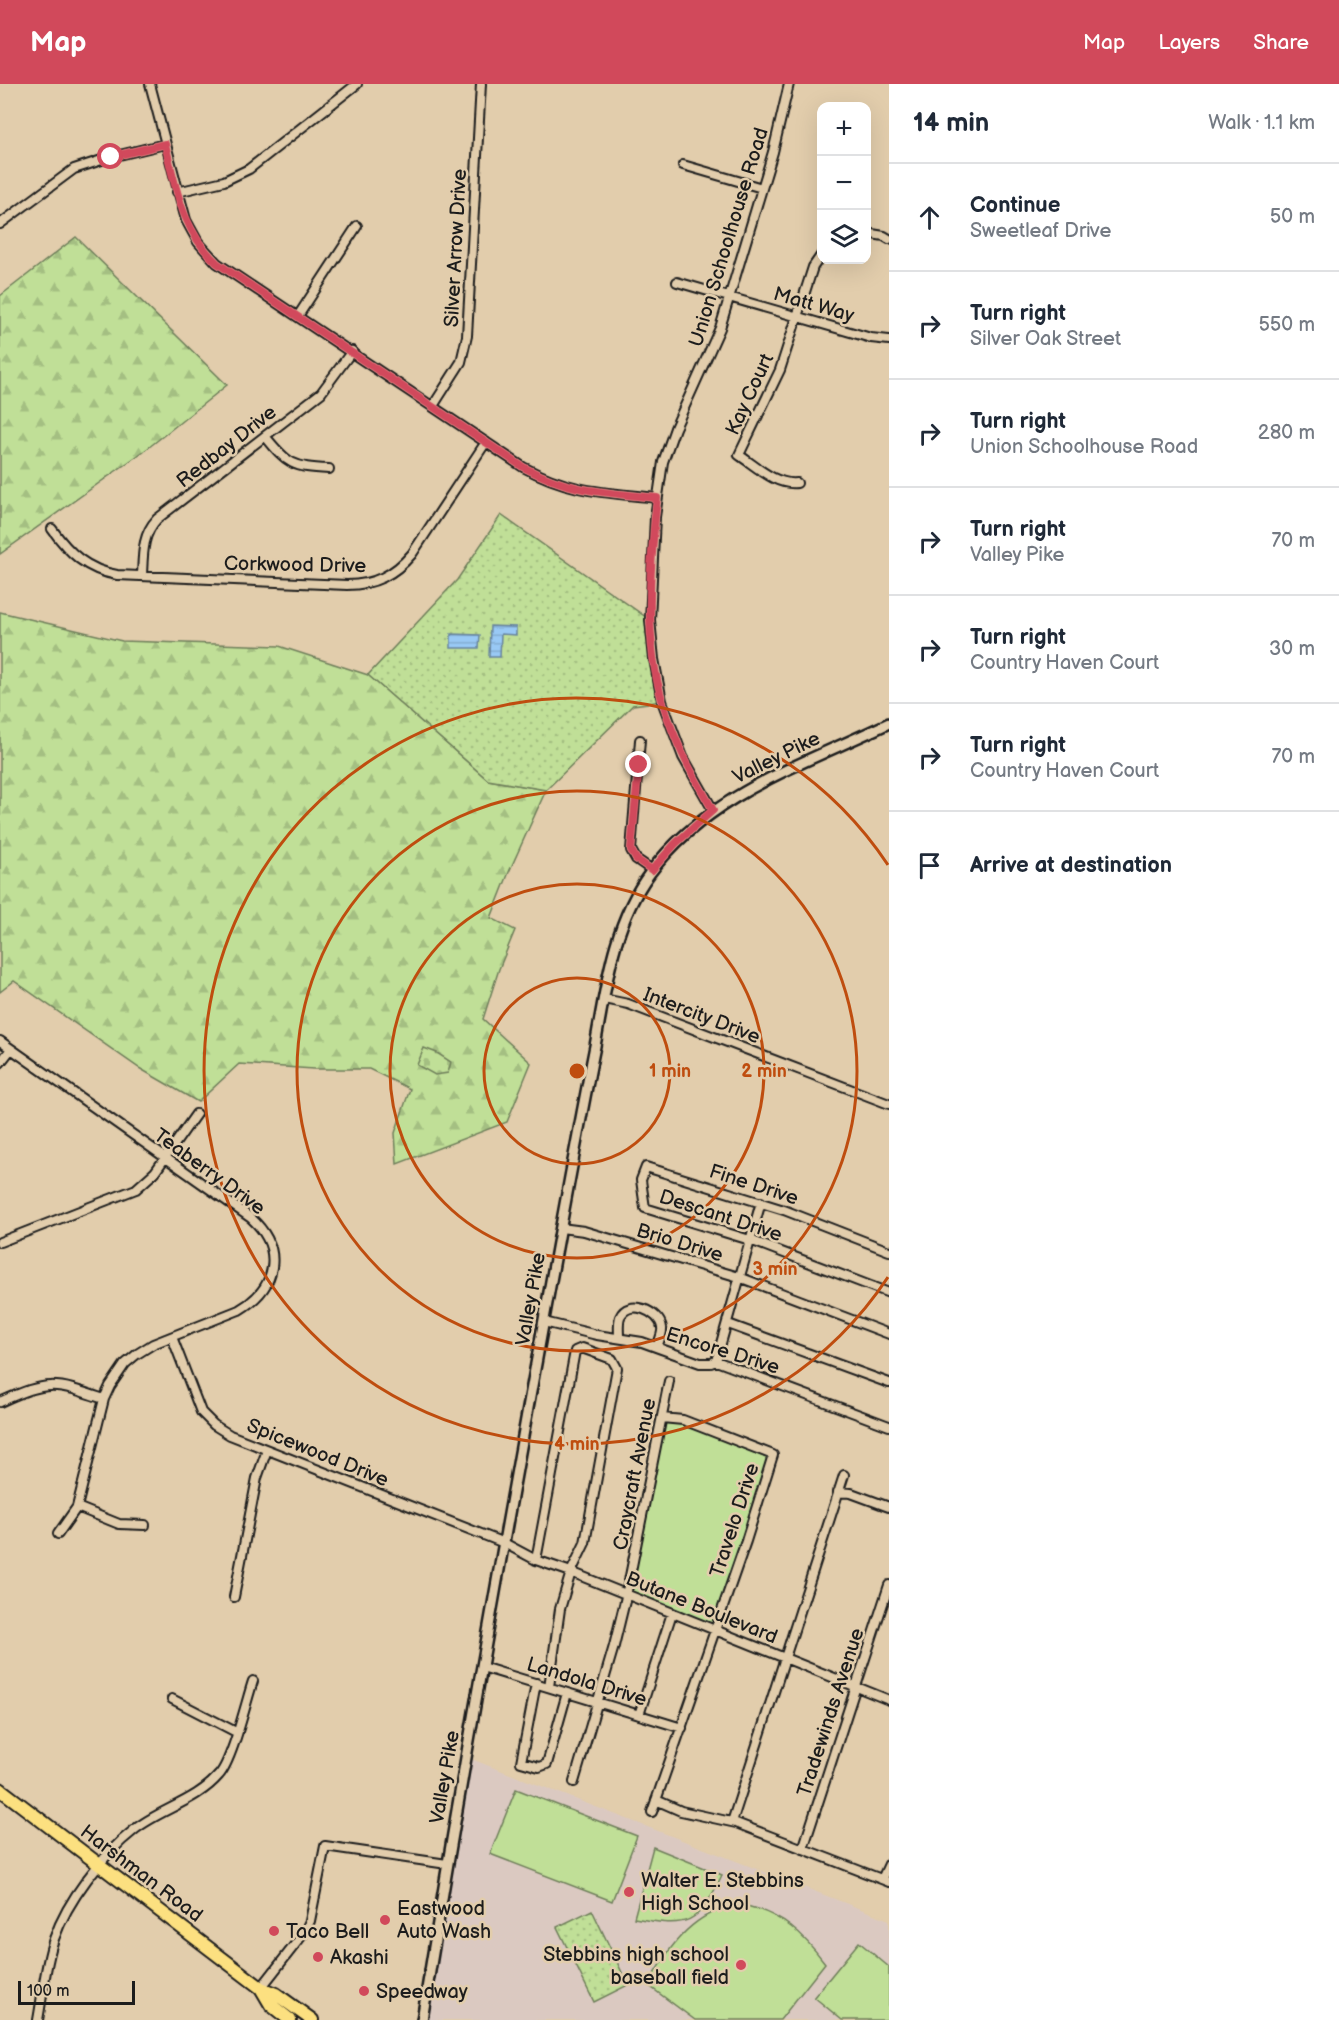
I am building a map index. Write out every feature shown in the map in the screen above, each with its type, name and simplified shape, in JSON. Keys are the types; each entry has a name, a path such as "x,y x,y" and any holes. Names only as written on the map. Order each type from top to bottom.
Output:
{"main road":[{"name":"Harshman Road","path":"0,1789 261,1988 276,1994 312,2020"},
{"name":"Harshman Road","path":"261,1988 271,2005 290,2020"}],"street":[{"path":"152,84 177,192 188,226 208,255 226,270 352,351 523,467 559,484 608,495 657,498"},
{"path":"177,192 224,181 249,169 357,84"},
{"name":"Silver Arrow Drive","path":"433,406 461,362 467,336 481,84"},
{"name":"Union Schoolhouse Road","path":"713,810 683,757 674,736 662,701 654,659 651,596 657,498 663,462 669,444 710,355 730,297 773,152 789,84"},
{"path":"0,224 74,169 165,144"},
{"path":"683,165 762,188"},
{"path":"298,316 357,226"},
{"path":"871,234 889,239"},
{"path":"797,316 817,261"},
{"name":"Matt Way","path":"677,282 871,338 889,340"},
{"name":"Kay Court","path":"797,316 788,350 776,381 739,455 785,484 797,483"},
{"name":"Redbay Drive","path":"142,576 145,539 152,525 321,393 352,351"},
{"path":"265,436 287,461 305,467 329,469"},
{"name":"Corkwood Drive","path":"52,529 68,550 87,565 106,573 347,585 368,584 396,570 412,554 486,442"},
{"name":"Valley Pike","path":"422,2020 447,1864 543,1322 604,999 621,927 639,890 652,870 675,844 713,810 750,788 889,723"},
{"path":"640,740 631,850 636,859 652,870"},
{"name":"Intercity Drive","path":"604,999 628,1004 889,1104"},
{"name":"Teaberry Drive","path":"0,1041 258,1224 269,1242 273,1259 268,1282 250,1304 153,1344 137,1354 117,1375 104,1399 77,1507"},
{"path":"0,1063 11,1049"},
{"path":"0,1242 126,1194 147,1180 196,1114"},
{"name":"Fine Drive","path":"645,1208 641,1180 646,1167 761,1203 889,1251"},
{"path":"716,1361 761,1203"},
{"name":"Descant Drive","path":"645,1208 750,1240 889,1293"},
{"name":"Brio Drive","path":"561,1228 584,1231 739,1277 889,1334"},
{"path":"619,1337 620,1319 623,1313 630,1308 644,1309 661,1324 663,1330 657,1347"},
{"name":"Encore Drive","path":"543,1322 597,1335 619,1337 657,1347 699,1363 716,1361 889,1426"},
{"path":"728,1324 889,1383"},
{"name":"Spicewood Drive","path":"172,1337 196,1404 207,1419 230,1435 504,1543"},
{"path":"536,1560 574,1352 582,1347 607,1356 617,1368 585,1543 571,1572 560,1609 549,1687"},
{"name":"Craycraft Avenue","path":"574,1782 614,1646 669,1381"},
{"path":"0,1402 48,1385 66,1386 104,1399"},
{"name":"Travelo Drive","path":"662,1418 683,1420 773,1455 682,1728"},
{"path":"234,1597 257,1478 267,1450"},
{"path":"732,1821 843,1474"},
{"path":"838,1492 850,1493 889,1507"},
{"path":"58,1534 77,1507 119,1524 145,1525"},
{"name":"Butane Boulevard","path":"504,1543 536,1560 889,1700"},
{"name":"Tradewinds Avenue","path":"802,1849 889,1585"},
{"path":"639,1715 672,1613"},
{"name":"Landola Drive","path":"482,1667 682,1728"},
{"path":"38,2020 50,1955 60,1925 75,1897 99,1865 135,1829 198,1792 220,1775 227,1761 253,1681"},
{"path":"536,1683 521,1762 539,1767 547,1764 567,1693"},
{"path":"172,1699 237,1732"},
{"path":"652,1812 682,1728"},
{"path":"656,1800 681,1811 732,1821 886,1881 889,1864"},
{"path":"261,1988 304,1933 310,1921 325,1846 447,1864"}],"shaded area":[{"name":"Walter E. Stebbins High School","path":"466,1757 889,1920 889,2020 422,2020"}],"green space":[{"path":"76,237 227,385 148,448 0,554 0,296"},
{"path":"501,515 650,620 662,701 633,705 546,790 488,780 368,675 457,580"},
{"path":"0,612 122,641 279,646 368,675 488,780 546,790 491,918 515,930 499,969 483,1019 531,1063 507,1122 397,1164 395,1133 410,1089 369,1069 314,1069 239,1064 198,1102 139,1068 14,981 0,992"},
{"path":"424,1048 451,1062 448,1073 435,1075 417,1065"},
{"path":"662,1418 773,1455 714,1629 626,1595"},
{"path":"516,1789 637,1836 612,1901 490,1854"},
{"path":"653,1847 722,1875 706,1905 698,1914 679,1922 667,1923 634,1918"},
{"name":"Stebbins high school baseball field","path":"747,1906 782,1920 809,1943 825,1963 780,2020 695,2020 648,1985 669,1951 696,1923 719,1910"},
{"path":"592,1910 628,1985 594,2002 557,1927"},
{"path":"859,1942 889,1967 889,2020 842,2020 814,1997"}],"water":[{"path":"490,626 516,627 516,635 501,634 500,657 489,657"},
{"path":"451,634 480,635 479,648 451,648"}],"place":[{"name":"Walter E. Stebbins High School","path":"629,1892"},
{"name":"Eastwood Auto Wash","path":"385,1920"},
{"name":"Taco Bell","path":"274,1931"},
{"name":"Akashi","path":"318,1957"},
{"name":"Stebbins high school baseball field","path":"741,1965"},
{"name":"Speedway","path":"364,1991"}],"route":[{"path":"111,157 165,144 181,208 191,231 208,255 523,467 539,476 573,488 608,495 657,498 650,620 654,659 662,701 674,736 683,757 713,810 675,844 652,870 636,859 631,850 639,765"}]}
